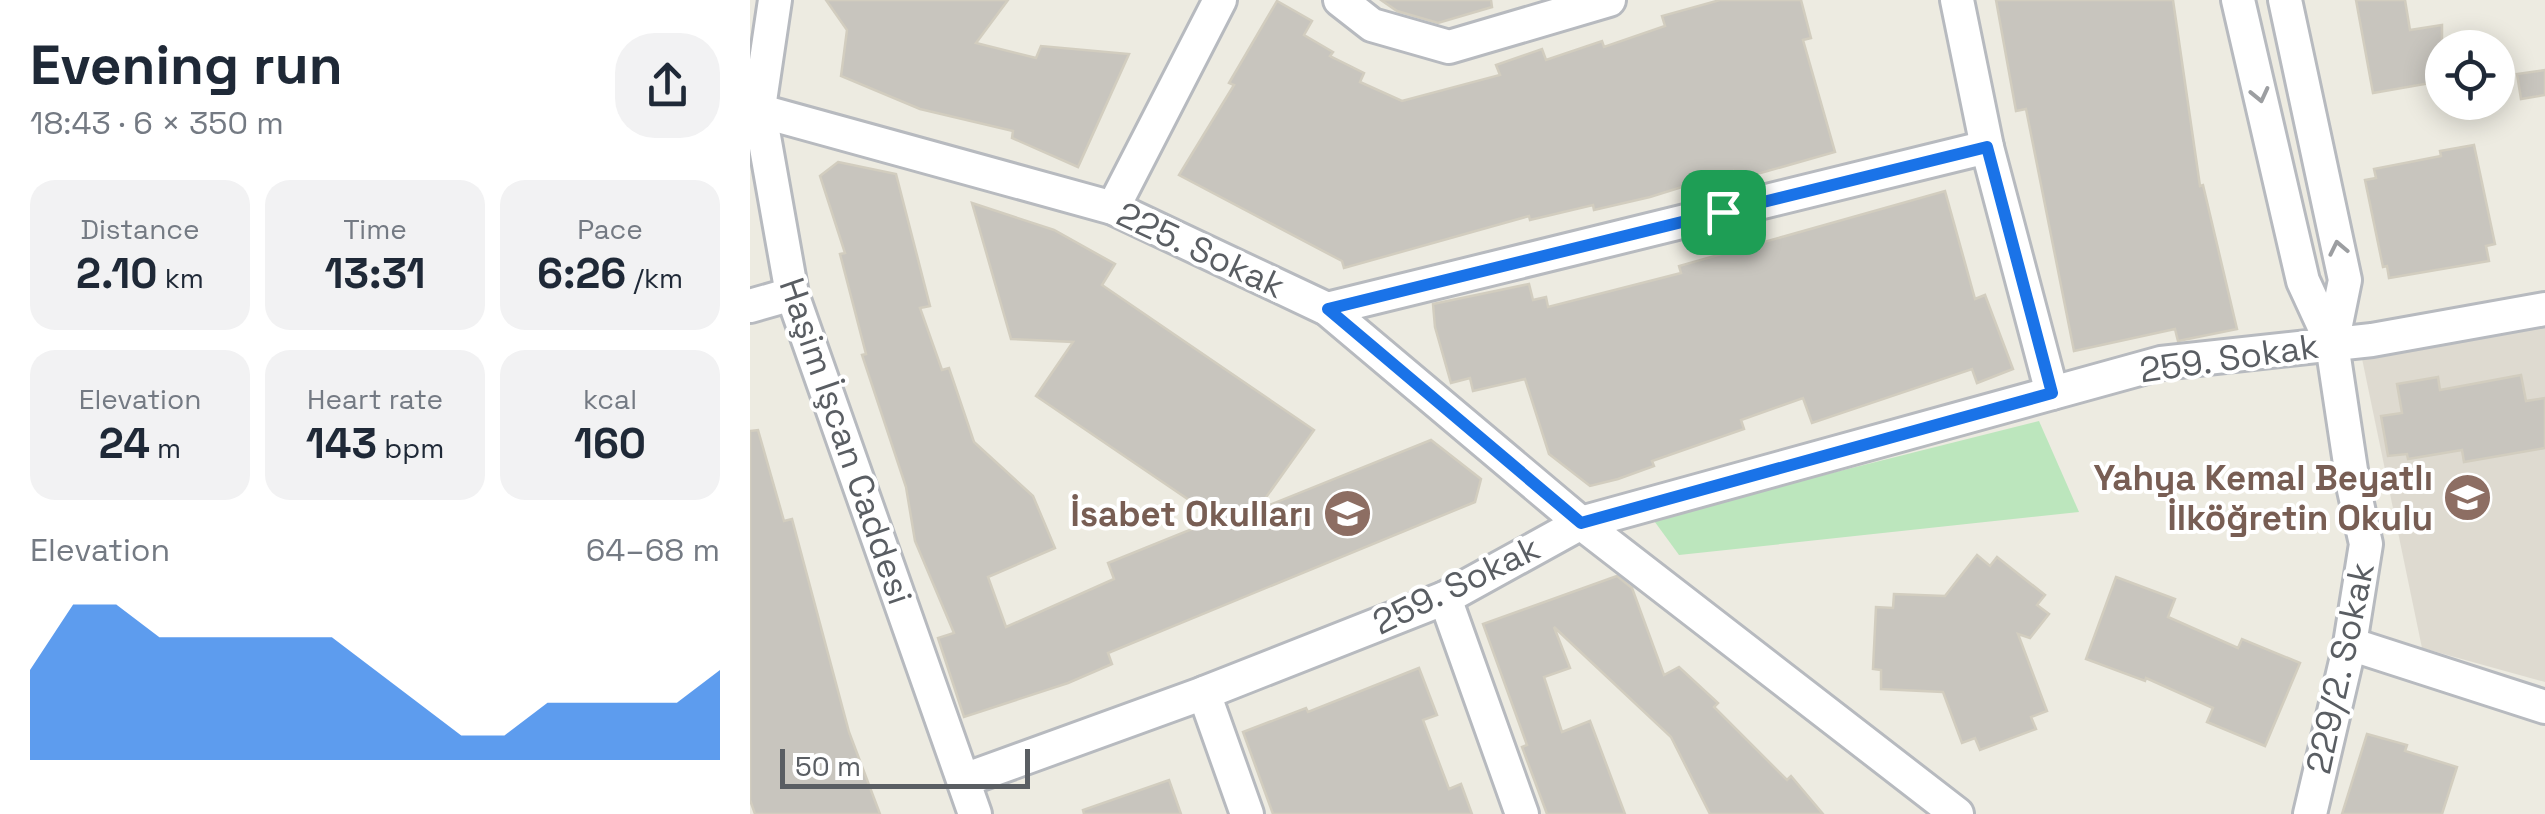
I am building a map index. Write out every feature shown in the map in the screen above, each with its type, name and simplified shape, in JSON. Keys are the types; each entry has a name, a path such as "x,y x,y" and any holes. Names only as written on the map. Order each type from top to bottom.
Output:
{"street":[{"name":"Haşim İşcan Caddesi","path":"775,0 754,108 792,294 975,814"},
{"path":"1114,208 1220,0"},
{"path":"1340,0 1372,25 1449,47 1609,0"},
{"path":"1957,0 1987,147 2052,393"},
{"path":"2238,0 2303,281 2332,344"},
{"path":"2285,0 2345,280 2332,344"},
{"name":"225. Sokak","path":"754,108 1114,208 1328,309 1581,523 1957,814"},
{"path":"1328,309 1987,147"},
{"path":"750,306 792,294"},
{"name":"259. Sokak","path":"964,780 1204,693 1445,598 1581,523 2162,363 2372,340 2545,309"},
{"name":"229/2. Sokak","path":"2310,814 2350,644 2366,544 2332,344"},
{"path":"1445,598 1522,814"},
{"path":"2350,644 2545,707"},
{"path":"1204,693 1246,814"}],"shaded area":[{"name":"Yahya Kemal Beyatlı İlköğretin Okulu","path":"2545,323 2545,682 2422,648 2360,349"}],"green space":[{"path":"2039,421 2079,512 1679,555 1652,518"}],"building":[{"path":"826,0 1008,0 976,43 1036,58 1041,46 1129,54 1078,167 1012,138 1013,131 920,109 841,76 847,30"},
{"path":"1381,0 1491,0 1492,7 1438,23 1397,11"},
{"path":"1720,0 1801,0 1811,38 1803,40 1835,152 1736,180 1733,171 1594,210 1593,205 1530,220 1529,216 1344,268 1342,261 1179,175 1234,85 1229,83 1277,1 1312,21 1304,35 1333,52 1330,56 1364,73 1360,82 1402,101 1500,75 1496,65 1542,49 1546,60 1602,41 1604,47 1665,26 1662,16"},
{"path":"1996,0 2173,0 2200,186 2203,185 2237,329 2178,341 2175,329 2074,351 2026,109 2016,111"},
{"path":"2356,0 2405,0 2410,30 2442,25 2442,30 2425,30 2425,84 2373,93"},
{"path":"2545,70 2545,95 2521,99 2517,74"},
{"path":"2474,145 2495,244 2486,246 2489,261 2389,278 2387,266 2383,267 2365,180 2376,178 2374,169"},
{"path":"838,162 896,174 930,306 920,308 942,370 949,368 974,442 1033,496 1055,548 988,577 1006,627 1114,579 1108,563 1217,519 1036,396 1073,342 1011,339 972,203 1054,230 1115,264 1102,285 1314,430 1257,510 1431,440 1481,479 1475,502 1108,653 1112,664 1068,683 964,717 938,638 954,633 915,541 906,487 862,355 866,354 840,254 845,253 820,176"},
{"path":"1945,191 1975,299 1985,295 2013,369 1977,383 1972,369 1812,423 1803,398 1741,420 1744,429 1652,461 1654,466 1590,486 1549,454 1525,379 1473,391 1470,378 1451,383 1435,327 1433,304 1529,284 1533,300 1546,297 1548,307 1681,273 1679,266"},
{"path":"2521,375 2526,401 2545,398 2545,448 2464,462 2462,450 2408,459 2407,454 2388,456 2381,416 2402,413 2397,384 2438,377 2440,390"},
{"path":"758,430 784,521 792,519 849,732 880,814 755,814 750,800 750,431"},
{"path":"1977,555 1990,566 1997,557 2045,595 2037,605 2049,614 2030,638 2018,634 2047,711 2031,717 2036,729 1980,750 1975,738 1962,743 1943,692 1881,689 1881,670 1873,669 1876,607 1893,608 1894,594 1945,596"},
{"path":"1617,576 1632,588 1664,675 1679,667 1718,703 1714,707 1787,780 1791,776 1823,814 1710,814 1671,737 1554,627 1570,668 1544,677 1562,732 1590,721 1625,814 1547,814 1522,747 1527,745 1483,624"},
{"path":"2116,577 2175,599 2168,617 2238,648 2242,639 2300,663 2265,746 2207,722 2213,708 2146,678 2145,681 2086,659"},
{"path":"1419,668 1437,715 1423,720 1449,789 1461,784 1472,814 1273,814 1243,732 1306,708 1308,712"},
{"path":"2367,734 2407,745 2405,751 2457,767 2442,814 2342,814"},
{"path":"1169,780 1181,814 1084,814 1083,810"}],"place":[{"name":"Yahya Kemal Beyatlı İlköğretin Okulu","path":"2468,498"},
{"name":"İsabet Okulları","path":"1347,514"}],"route":[{"path":"1987,147 2052,393 1581,523 1328,309 1591,244 1723,212 1987,147"}]}
